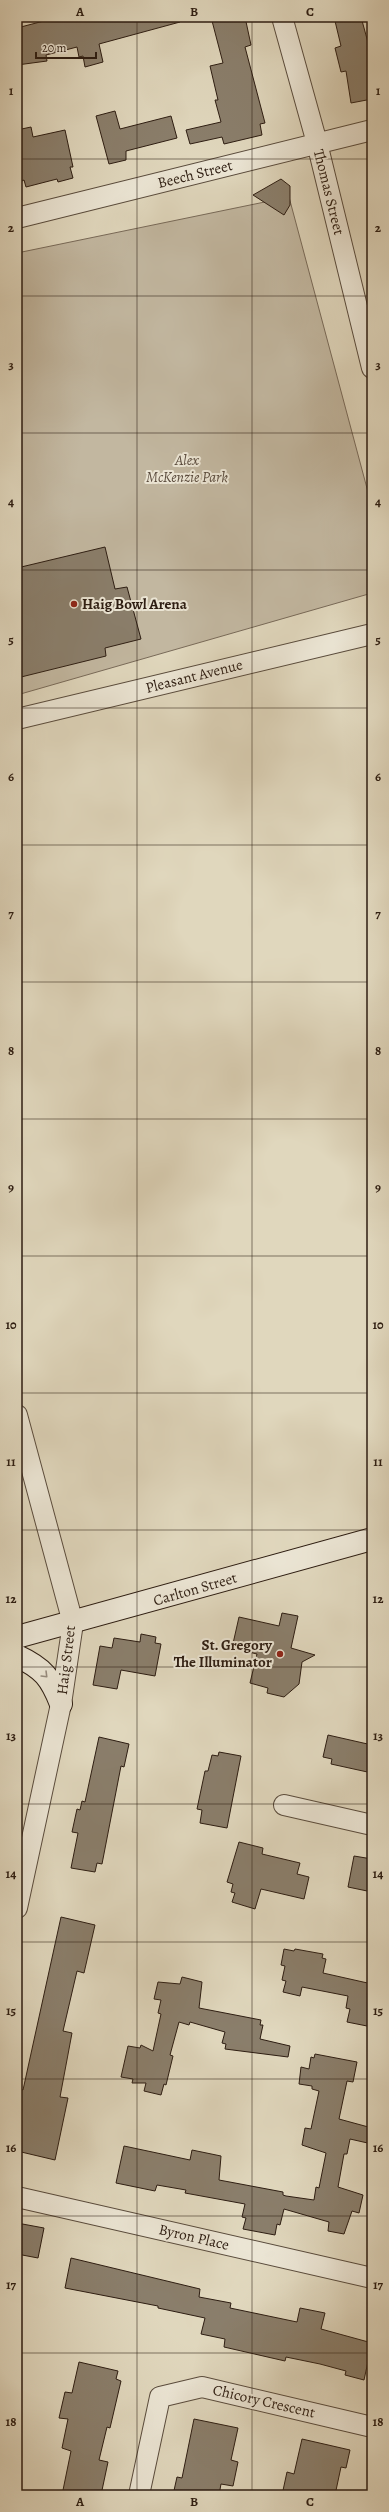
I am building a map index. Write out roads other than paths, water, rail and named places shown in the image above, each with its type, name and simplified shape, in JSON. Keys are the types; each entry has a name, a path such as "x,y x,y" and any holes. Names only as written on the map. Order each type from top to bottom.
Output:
{"main road":[{"name":"Carlton Street","path":"17,1638 372,1539"},
{"path":"17,1656 33,1664 53,1683 61,1704"}],"street":[{"name":"Thomas Street","path":"282,17 317,143 372,368"},
{"name":"Beech Street","path":"17,218 372,130"},
{"name":"Pleasant Avenue","path":"17,719 372,634"},
{"name":"Haig Street","path":"17,1414 73,1623 61,1704 17,1908"},
{"path":"284,1805 372,1825"},
{"name":"Byron Place","path":"17,2197 372,2278"},
{"name":"Chicory Crescent","path":"139,2495 160,2396 202,2387 372,2427"}],"place":[{"name":"Haig Bowl Arena","path":"74,604"},
{"name":"St. Gregory The Illuminator","path":"280,1654"}],"park label":[{"name":"Alex McKenzie Park","path":"187,468"}]}
